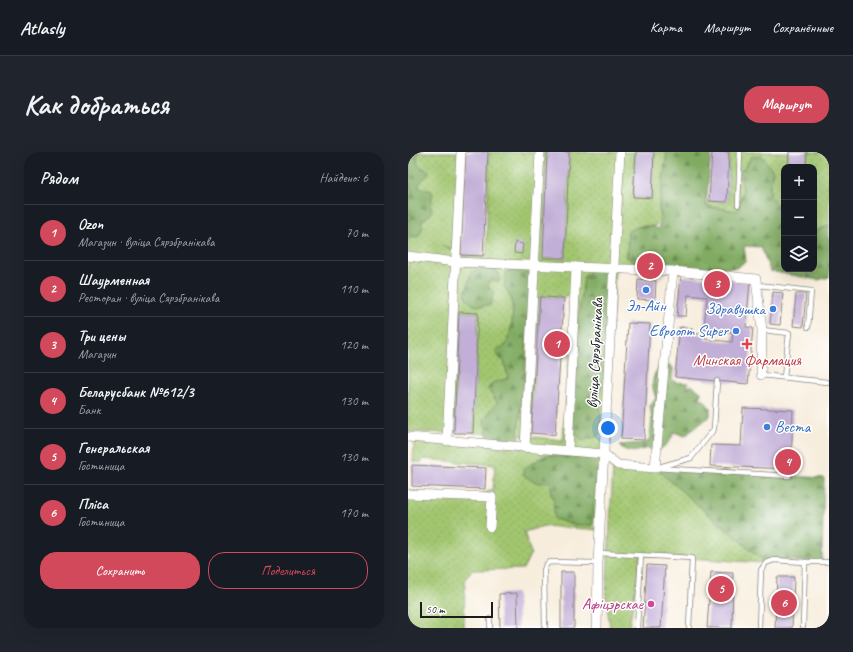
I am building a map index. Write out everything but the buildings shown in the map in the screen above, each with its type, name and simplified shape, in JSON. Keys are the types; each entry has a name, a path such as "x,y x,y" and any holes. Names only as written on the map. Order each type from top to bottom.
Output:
{"street":[{"path":"447,441 461,152"},
{"path":"525,448 540,152"},
{"name":"вуліца Сярэбранікава","path":"597,628 598,563 620,152"},
{"path":"411,258 535,266 673,270 756,279 758,285 762,330 761,375"},
{"path":"568,451 576,267"},
{"path":"408,437 604,454 618,465 655,468 673,270"},
{"path":"408,494 492,497 490,527"}],"lane":[{"path":"738,205 740,152"},
{"path":"758,285 811,291 808,327"},
{"path":"762,330 789,333 784,377"},
{"path":"761,375 827,382"},
{"path":"655,468 691,458 714,429 717,381"},
{"path":"655,468 790,476"},
{"path":"599,552 692,558 690,628"},
{"path":"637,628 641,555"},
{"path":"759,628 761,570 766,563 774,560 829,562"},
{"path":"545,628 544,570 546,565 549,562 598,563"},
{"path":"803,626 805,562"},
{"path":"490,619 490,628"}],"green space":[{"path":"408,152 461,152 456,251 442,245 461,255 486,256 489,152 547,152 544,258 565,258 569,152 636,152 633,197 652,198 654,152 667,152 659,207 661,218 655,226 640,226 628,231 627,257 633,262 619,270 615,269 600,530 544,526 524,532 531,553 523,569 472,570 465,579 464,628 408,628 408,494 477,497 493,489 495,465 423,459 422,462 413,462 414,438 524,448 525,436 473,433 478,313 459,312 454,433 408,432","holes":["574,291 563,440 526,436 531,433 540,297 564,298"]},
{"path":"411,152 418,152 417,163 420,167 428,170 429,174 421,181 418,187 432,191 432,213 421,222 423,226 418,237 412,237 408,240 408,219 411,210 408,207 408,198 412,194 408,180 410,174 408,159"},
{"path":"667,152 711,152 706,206 737,211 743,190 739,173 747,165 751,157 762,156 773,171 770,182 770,197 781,209 781,272 817,272 817,231 829,225 829,277 818,280 770,271 761,247 744,246 746,261 736,268 689,268 633,262 627,257 628,231 647,226 658,229 661,218 659,207"},
{"path":"729,152 789,152 788,164 781,164 781,209 770,197 770,182 773,171 751,157 747,165 739,173 743,190 737,211 706,206 709,201 727,202"},
{"path":"807,152 829,152 829,225 817,231 817,164 806,164"},
{"path":"479,267 496,269 500,277 499,282 490,280 488,286 494,292 490,305 482,306 473,304 465,296 471,272"},
{"path":"516,268 527,270 530,279 524,389 518,431 519,442 513,444 488,439 484,420 497,402 488,389 492,383 508,378 504,361 498,357 496,350 506,345 512,323 511,300 504,287 506,272"},
{"path":"593,268 608,273 613,287 612,322 601,341 609,361 604,375 599,399 601,421 598,436 582,441 574,431 569,414 578,368 578,318 584,276"},
{"path":"661,365 670,365 673,368 672,379 675,382 688,383 688,388 691,385 701,392 700,399 704,400 710,408 710,416 685,436 674,432 673,436 663,448 656,452 652,453 650,448 634,452 628,451 619,446 649,441 652,421 650,406 656,398 653,389 653,380 655,373"},
{"path":"546,455 591,458 597,463 592,525 576,525 554,519 554,500 551,494 551,481 544,483 537,482 524,475 523,469"},
{"path":"613,465 655,468 766,563 641,555 629,628 610,628 606,599"},
{"path":"655,468 824,478 822,562 774,560 766,563"}],"place":[{"name":"Шаурменная","path":"650,266"},
{"name":"Три цены","path":"717,284"},
{"name":"Эл-Айн","path":"646,290"},
{"name":"Здравушка","path":"773,309"},
{"name":"Евроопт Super","path":"736,331"},
{"name":"Ozon","path":"557,344"},
{"name":"Минская Фармация","path":"747,344"},
{"name":"Веста","path":"767,427"},
{"name":"Беларусбанк №612/3","path":"788,462"},
{"name":"Генеральская","path":"721,589"},
{"name":"Пліса","path":"784,603"},
{"name":"Афіцэрскае","path":"651,604"}]}
